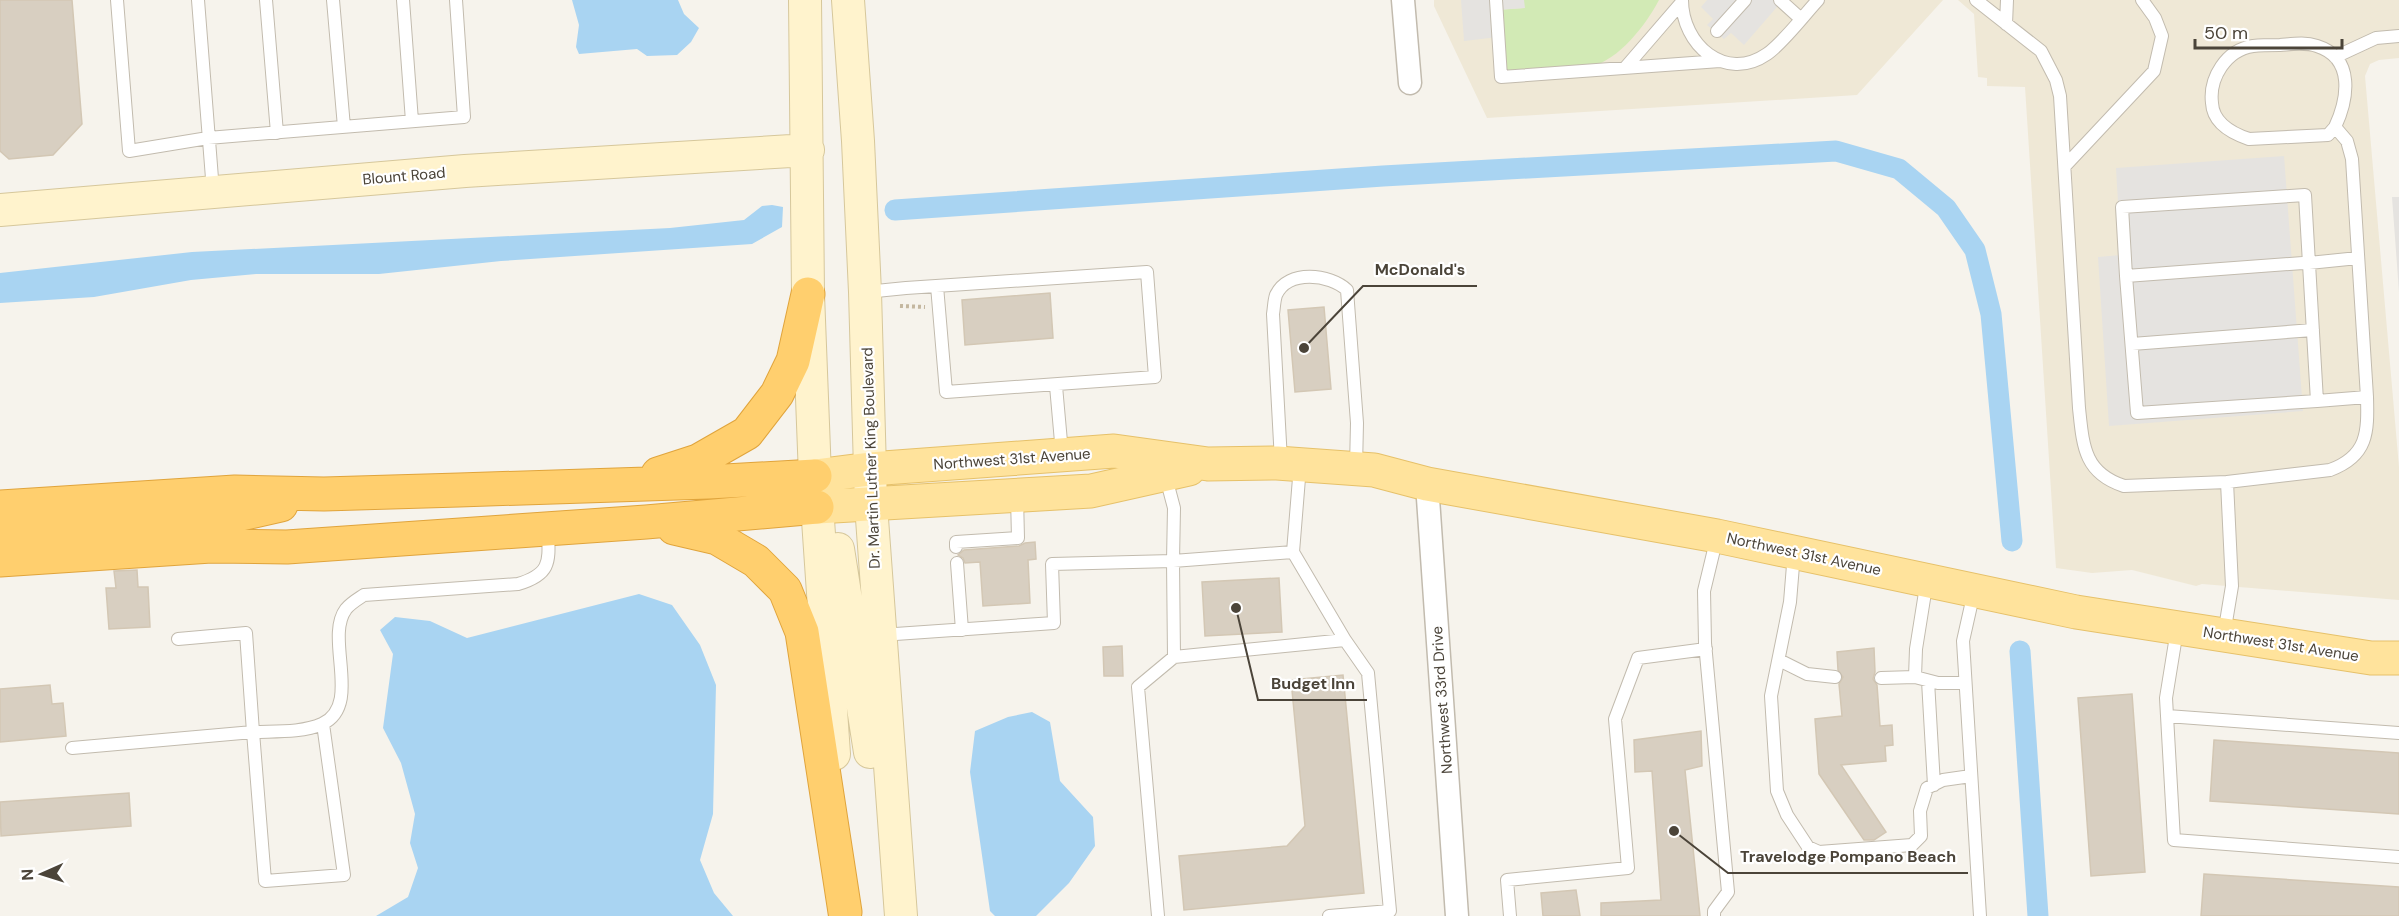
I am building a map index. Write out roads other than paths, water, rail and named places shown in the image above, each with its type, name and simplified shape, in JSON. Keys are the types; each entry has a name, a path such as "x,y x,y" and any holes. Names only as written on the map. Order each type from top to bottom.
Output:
{"highway":[{"path":"624,486 698,461 747,433 777,394 793,361 808,294"},
{"path":"0,507 235,492 324,494 624,486 816,491"},
{"path":"0,560 211,546 287,547 646,522 816,491"},
{"path":"0,533 228,517 324,494"},
{"path":"646,522 717,538 756,561 785,590 802,632 845,914"},
{"path":"0,583 214,566 287,547"}],"main road":[{"path":"805,0 808,294 816,491 845,914"},
{"name":"Dr. Martin Luther King Boulevard","path":"848,0 865,292 871,505 901,916"},
{"name":"Blount Road","path":"0,210 465,171 808,150"},
{"name":"Northwest 31st Avenue","path":"816,491 870,469 1114,451 1208,464 1291,464 1356,468 1374,470 1427,484 1717,536 2076,612 2372,658 2399,658"},
{"name":"Northwest 31st Avenue","path":"816,491 871,505 1091,491 1208,464"},
{"path":"816,491 835,528 879,808 896,847"}],"street":[{"path":"1403,0 1410,83"},
{"name":"Northwest 33rd Drive","path":"1427,484 1457,916"}],"lane":[{"path":"117,0 129,151 208,138 465,117 456,0"},
{"path":"198,0 213,192"},
{"path":"266,0 277,133"},
{"path":"333,0 344,127"},
{"path":"403,0 412,122"},
{"path":"1496,0 1501,77 1720,61"},
{"path":"1717,31 1745,0"},
{"path":"1780,0 1801,19"},
{"path":"1682,1 1689,33 1707,55 1731,64 1744,63 1767,54 1818,0"},
{"path":"1976,0 2041,51 2056,80 2060,96 2066,166 2079,408 2085,451 2100,475 2124,486 2227,482 2330,470 2341,466 2364,443 2368,427 2367,397 2352,159 2347,141 2336,127"},
{"path":"2006,24 2007,0"},
{"path":"2066,166 2154,71 2162,36 2155,18 2142,0"},
{"path":"1625,68 1682,1"},
{"path":"2335,57 2376,38 2399,36"},
{"path":"2303,44 2317,46 2335,57 2344,72 2347,86 2344,109 2336,127 2328,135 2248,139 2239,136 2220,123 2213,112 2212,88 2221,66 2228,58 2251,46 2303,44"},
{"path":"2318,401 2305,195 2122,207 2137,413 2318,401 2367,397"},
{"path":"2126,276 2358,258"},
{"path":"865,292 937,286 1147,272 1155,377 946,393 937,286"},
{"path":"1329,916 1390,911 1368,673 1345,640 1293,552 1291,464 1273,314 1277,294 1288,283 1299,278 1319,277 1331,280 1347,290 1357,423 1356,468"},
{"path":"2132,344 2313,330"},
{"path":"1056,386 1063,455"},
{"path":"1165,474 1174,508 1174,657"},
{"path":"2224,635 2232,586 2227,482"},
{"path":"956,547 956,542 1018,538 1017,496"},
{"path":"72,748 306,728 323,724 336,713 342,697 340,623 345,610 353,602 364,595 518,584 532,580 542,573 549,562 548,528"},
{"path":"1714,916 1714,911 1728,892 1706,649 1704,591 1717,536"},
{"path":"880,635 1054,623 1052,564 1173,561 1293,552"},
{"path":"1794,552 1790,602 1771,696 1777,791 1787,815 1808,847 1819,852 1912,845 1921,836 1920,812 1927,788 1943,780 1971,776"},
{"path":"957,563 962,630"},
{"path":"1915,677 1916,649 1927,580"},
{"path":"1974,590 1963,641 1980,916"},
{"path":"2178,628 2166,698 2174,840 2399,857"},
{"path":"178,639 246,633 265,881 344,875 323,724"},
{"path":"1158,916 1138,687 1174,657 1345,640"},
{"path":"1510,916 1506,880 1628,868 1615,719 1638,658 1706,649"},
{"path":"1779,660 1807,674 1835,677"},
{"path":"1881,678 1915,677 1938,683 1965,683"},
{"path":"1928,681 1934,785"},
{"path":"2168,716 2399,734"}],"water":[{"path":"572,0 678,0 684,14 699,28 691,42 677,55 647,56 637,49 579,54 576,47 579,25"},
{"path":"762,206 783,207 782,227 752,244 501,261 379,274 256,274 191,280 94,297 0,303 0,273 192,252 670,228 744,220"},
{"path":"639,594 672,605 700,645 716,685 713,814 700,860 714,893 733,916 376,916 408,897 418,868 410,843 415,814 401,763 383,728 393,654 380,630 395,617 430,621 467,638"},
{"path":"1032,712 1050,722 1060,781 1093,817 1095,846 1069,883 1036,916 995,916 990,911 970,772 975,731 1008,717"}],"waterway":[{"path":"895,210 1383,176 1836,151 1899,169 1946,208 1975,250 1991,314 2012,541"},
{"path":"2020,651 2038,916"}],"place":[{"name":"McDonald's","path":"1304,348"},
{"name":"Budget Inn","path":"1236,608"},
{"name":"Travelodge Pompano Beach","path":"1674,831"}]}
